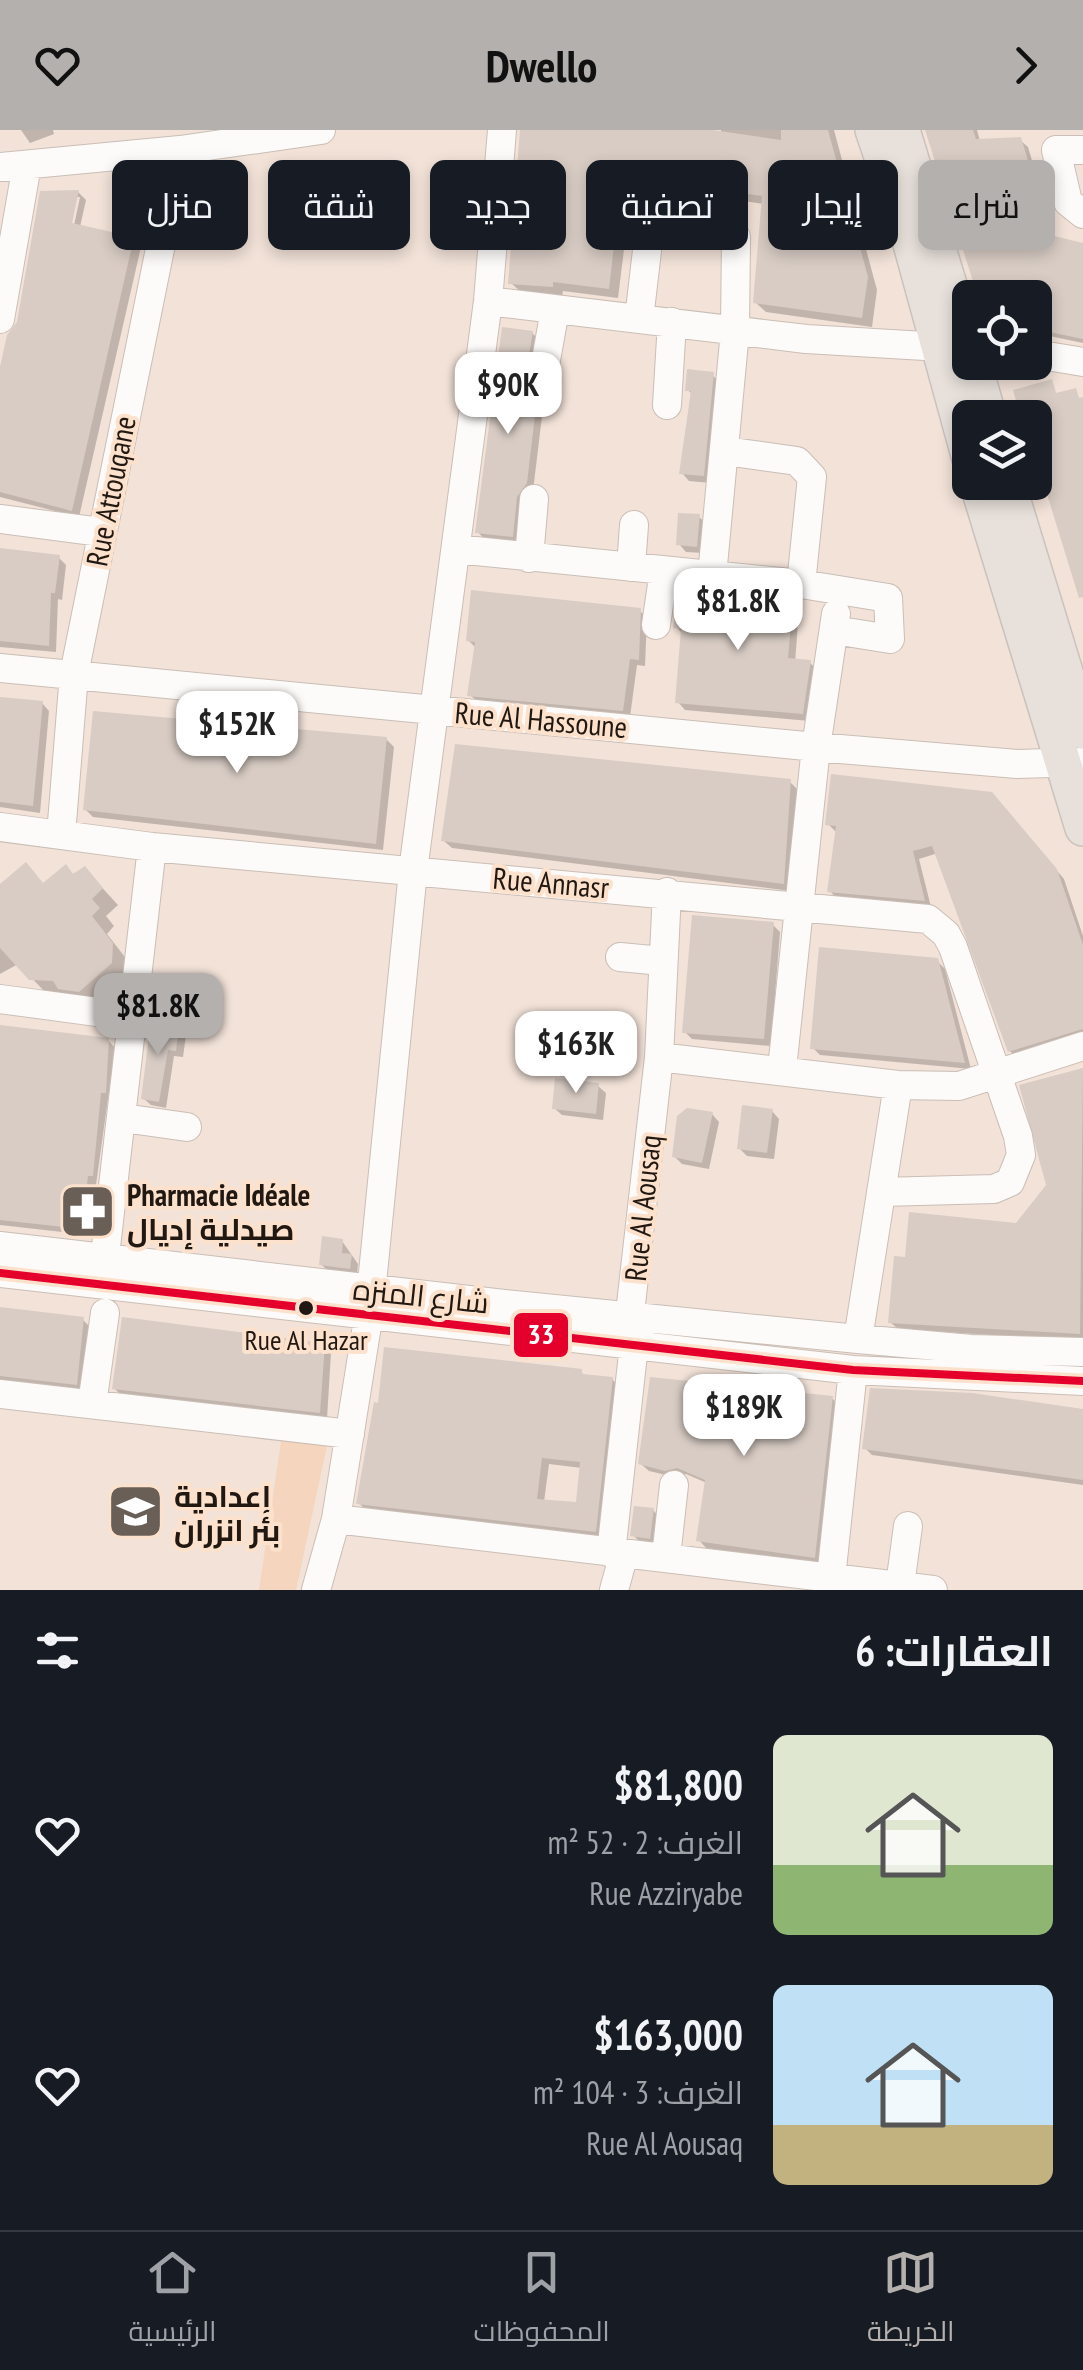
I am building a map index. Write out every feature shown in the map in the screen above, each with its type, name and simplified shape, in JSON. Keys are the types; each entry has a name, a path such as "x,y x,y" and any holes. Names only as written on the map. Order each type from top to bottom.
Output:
{"main road":[{"path":"873,130 908,233 952,326"},
{"path":"902,130 952,309"},
{"path":"983,500 1072,763 1083,828"},
{"path":"1012,500 1083,731"}],"street":[{"path":"0,316 8,160 144,141 180,150 321,130"},
{"path":"316,1590 336,1519 369,1303 414,870 488,301 502,130"},
{"path":"1058,143 1068,202 1083,214"},
{"name":"Rue Attouqane","path":"60,836 74,674 180,150"},
{"path":"640,319 650,225 666,209 690,209 725,219 736,237 735,331 712,576"},
{"path":"488,301 735,331 952,351"},
{"path":"542,382 555,310"},
{"path":"667,404 672,322"},
{"path":"1052,357 1083,362"},
{"path":"725,451 797,461 812,477 802,584"},
{"path":"528,558 534,499"},
{"path":"0,519 101,532"},
{"path":"630,567 634,525"},
{"path":"456,549 802,584 888,598 890,639 834,630"},
{"path":"656,624 664,571"},
{"path":"782,1069 816,747 840,590"},
{"name":"Rue Al Hassoune","path":"0,668 816,747 1017,764 1072,763"},
{"name":"Rue Annasr","path":"0,827 152,847 798,904 910,916 938,926 953,946 1020,1146 1010,1182 994,1190 881,1192"},
{"path":"103,1271 152,847"},
{"name":"Rue Al Aousaq","path":"614,1590 634,1345 630,1313 658,1057 668,892"},
{"path":"620,957 662,961"},
{"path":"0,998 134,1017"},
{"path":"658,1057 898,1085 969,1085 1083,1046"},
{"path":"858,1339 898,1085"},
{"path":"123,1118 187,1127"},
{"name":"شارع المنزه","path":"0,1246 103,1271 369,1303 634,1345 853,1370 1083,1381"},
{"name":"شارع المنزه","path":"0,1273 103,1271"},
{"name":"شارع المنزه","path":"369,1303 630,1313 971,1349 1083,1352"},
{"path":"92,1404 106,1313"},
{"path":"832,1578 853,1370"},
{"path":"0,1394 350,1434"},
{"path":"666,1557 674,1485"},
{"path":"336,1519 933,1590"},
{"path":"900,1585 908,1526"}],"shaded area":[{"path":"282,1435 328,1441 296,1590 259,1590"}],"building":[{"path":"520,130 713,130 781,140 781,130 828,130 836,160 768,160 768,250 861,250 868,277 862,318 753,303 762,196 748,194 748,160 586,160 586,250 613,250 609,289 553,282 553,287 508,284 511,250 566,250 566,160 518,160"},
{"path":"925,130 973,130 976,139 1021,137 1028,160 935,160"},
{"path":"79,190 72,223 112,232 112,250 131,250 72,511 0,492 0,367 7,335 17,322 40,191"},
{"path":"1055,236 1083,243 1083,339 1052,333 1052,280 973,280 963,250 1055,250"},
{"path":"502,327 533,331 525,380 526,389 537,398 527,483 517,497 513,537 475,533"},
{"path":"687,369 714,372 704,476 679,474 691,391 685,391"},
{"path":"1052,379 1056,393 1076,388 1079,398 1083,397 1083,597 1079,598 1049,500 1052,500 1052,400 1016,400 1013,390"},
{"path":"678,513 700,514 697,547 676,545"},
{"path":"0,548 60,555 55,593 51,593 49,646 0,641"},
{"path":"679,589 793,601 788,658 811,660 803,714 675,703 681,629 673,628"},
{"path":"471,590 641,608 639,660 630,659 623,711 467,696 475,642 466,641"},
{"path":"0,697 43,701 33,806 0,802"},
{"path":"93,711 387,737 376,844 83,810"},
{"path":"455,744 791,779 784,884 441,841"},
{"path":"831,774 992,792 1057,869 1083,945 1083,1029 1008,1052 932,846 913,851 925,901 827,892 836,826 825,825"},
{"path":"26,862 43,883 66,864 73,874 85,866 103,888 92,899 100,908 92,916 113,943 112,963 79,992 58,989 53,981 29,980 0,948 0,884"},
{"path":"692,915 774,922 764,1039 682,1033"},
{"path":"819,947 938,958 965,1063 810,1049"},
{"path":"151,1021 179,1025 176,1051 168,1050 159,1102 141,1099"},
{"path":"0,1025 109,1038 106,1093 101,1093 93,1176 88,1176 82,1229 0,1220"},
{"path":"1083,1068 1080,1334 888,1323 894,1256 905,1257 909,1212 1016,1223 1046,1185 1019,1085"},
{"path":"555,1078 599,1083 596,1114 552,1109"},
{"path":"742,1105 773,1109 767,1153 737,1149"},
{"path":"687,1108 713,1112 702,1163 672,1157 677,1116"},
{"path":"322,1236 343,1239 342,1253 352,1254 350,1269 319,1265"},
{"path":"0,1307 84,1317 77,1385 0,1376"},
{"path":"122,1317 325,1343 320,1413 112,1389"},
{"path":"384,1347 582,1369 582,1374 613,1377 596,1532 356,1504 374,1402 378,1403","holes":["542,1458 580,1462 576,1502 537,1499"]},
{"path":"650,1377 833,1396 815,1558 696,1541 705,1480 677,1468 665,1471 638,1464"},
{"path":"870,1388 972,1393 1083,1409 1083,1480 862,1449"},
{"path":"634,1506 654,1508 650,1539 630,1536"}],"transit line":[{"name":"33","path":"0,1273 853,1370 1083,1381"}],"place":[{"name":"Pharmacie Idéale صيدلية إديال","path":"88,1211"},
{"name":"Rue Al Hazar","path":"306,1308"},
{"name":"إعدادية بئر انزران","path":"135,1512"}]}
